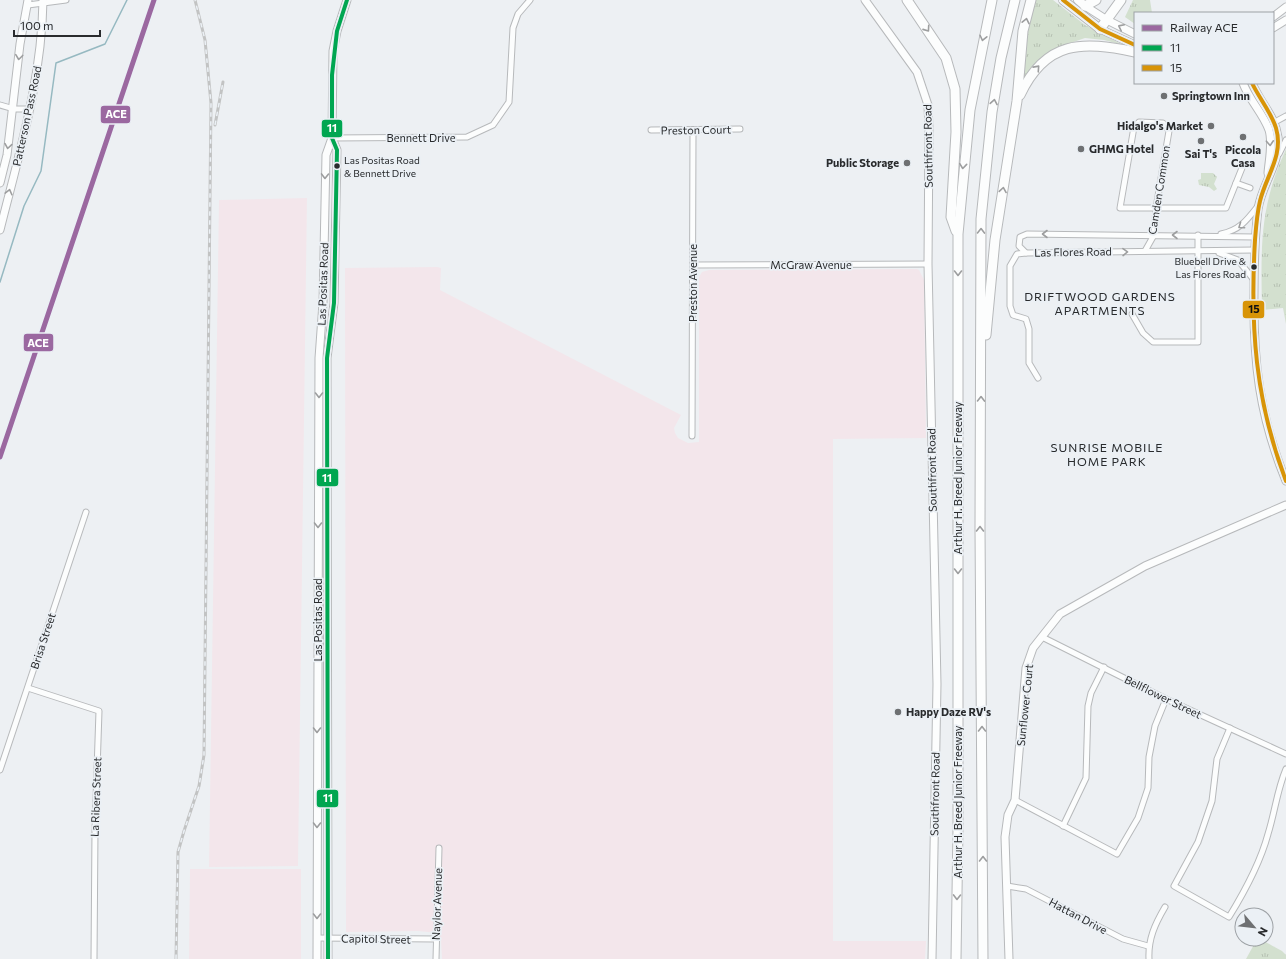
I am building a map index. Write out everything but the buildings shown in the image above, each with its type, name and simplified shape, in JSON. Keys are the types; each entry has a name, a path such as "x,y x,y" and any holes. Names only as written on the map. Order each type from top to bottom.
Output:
{"highway":[{"path":"907,0 946,58 955,89 956,132 951,217 958,234"},
{"name":"Arthur H. Breed Junior Freeway","path":"956,959 958,828 958,234 970,110 992,0"},
{"name":"Arthur H. Breed Junior Freeway","path":"983,959 980,536 981,219 985,165 1000,66 1015,0"},
{"path":"981,382 995,240 1017,101 1024,31 1031,0"},
{"path":"1081,3 1096,0"},
{"path":"1100,29 1120,0"},
{"path":"1017,101 1032,72 1042,62 1055,54 1084,45 1100,45 1134,52"},
{"path":"983,940 990,959"}],"main road":[{"path":"1063,0 1100,29"}],"street":[{"path":"28,2 66,0"},
{"name":"Las Positas Road","path":"317,959 319,358 323,303 326,155 332,138 333,51 336,31 347,0"},
{"name":"Bennett Drive","path":"332,138 467,138 492,125 509,102 513,28 518,14 530,0"},
{"name":"Southfront Road","path":"865,0 917,72 928,105 928,264 937,684 932,959"},
{"name":"Patterson Pass Road","path":"0,230 30,109 39,56 43,1"},
{"name":"Patterson Pass Road","path":"0,182 7,155 14,108 20,44 28,2"},
{"path":"1081,3 1107,20 1134,34"},
{"path":"1274,16 1286,7"},
{"path":"1274,27 1286,20"},
{"path":"1100,29 1134,45"},
{"path":"1243,84 1247,95 1269,131 1270,152 1267,177 1259,204 1254,250 1254,346 1259,392 1270,438 1286,481"},
{"path":"1252,84 1255,92 1275,122 1278,139 1278,157"},
{"path":"0,105 30,109"},
{"path":"1267,126 1286,116"},
{"name":"Camden Common","path":"1145,251 1154,234 1156,208 1169,131 1163,123 1139,122 1134,127 1120,208 1156,208"},
{"name":"Preston Court","path":"651,130 740,129"},
{"name":"Preston Avenue","path":"692,436 693,130"},
{"name":"Las Positas Road","path":"328,959 327,358 334,303 337,150 332,138"},
{"path":"1267,177 1286,140"},
{"path":"1156,208 1226,208 1242,168"},
{"path":"1236,183 1250,188"},
{"name":"Las Flores Road","path":"1214,235 1240,227 1246,222 1259,204"},
{"name":"Las Flores Road","path":"1254,250 1026,253 1019,246 1020,237 1027,234 1154,234 1255,237"},
{"path":"1132,314 1143,333 1153,342 1198,342 1198,235"},
{"name":"Las Flores Road","path":"1213,251 1238,260 1254,281"},
{"path":"1026,253 1017,254 1010,266 1010,306 1013,315 1026,319 1030,329 1029,363 1038,378"},
{"name":"McGraw Avenue","path":"693,265 928,264"},
{"name":"Sunflower Court","path":"1009,959 1005,837 1008,815 1015,800 1026,668 1033,648 1060,614 1088,597 1145,566 1286,504"},
{"name":"Brisa Street","path":"0,770 86,512"},
{"name":"Bellflower Street","path":"1042,637 1104,667 1166,700 1286,754"},
{"path":"1063,826 1086,778 1088,706 1092,693 1104,667"},
{"name":"La Ribera Street","path":"28,688 99,710 95,830 94,959"},
{"path":"1015,800 1117,854 1138,818 1148,788 1150,757 1155,726 1166,700"},
{"path":"1230,728 1217,758 1212,801 1198,842 1174,886 1229,917 1255,871 1268,834 1281,780 1286,769"},
{"name":"Naylor Avenue","path":"436,959 439,848"},
{"name":"Hattan Drive","path":"1007,886 1026,888 1123,940 1148,946"},
{"path":"1149,959 1148,946 1152,931 1165,907"},
{"name":"Capitol Street","path":"317,938 436,939"}],"shaded area":[{"path":"307,198 298,866 209,867 219,200"},
{"path":"345,268 441,268 440,290 681,415 674,428 675,433 678,438 688,443 699,442 699,277 702,272 709,270 919,270 924,280 926,438 833,439 833,941 926,941 925,959 442,959 441,939 438,933 418,931 346,932"},
{"path":"190,869 301,869 301,959 189,959"}],"green space":[{"path":"1035,0 1053,0 1085,25 1123,45 1104,40 1085,38 1056,48 1031,68 1019,93 1027,37"},
{"path":"1133,0 1150,0 1152,12 1134,12 1134,23 1125,17"},
{"path":"1286,149 1286,324 1283,308 1262,310 1262,247 1266,209 1277,170"},
{"path":"1201,173 1213,173 1217,177 1214,184 1217,189 1214,191 1209,187 1199,185 1198,180 1201,179"},
{"path":"1253,947 1274,947 1286,955 1286,959 1246,959"}],"waterway":[{"path":"0,282 24,206 41,171 56,63 105,44 127,0"}],"railway":[{"path":"176,959 178,852 199,786 204,755 211,103 205,40 195,0"},
{"path":"215,125 223,82"}],"rail line":[{"name":"ACE","path":"0,457 154,0"}],"transit line":[{"name":"11","path":"328,959 327,358 334,303 337,150 332,138 332,75 337,31 347,0"},
{"name":"15","path":"1063,0 1100,29 1134,45"},
{"name":"15","path":"1253,84 1271,116 1278,138 1276,156 1260,201 1257,215 1253,303 1254,333 1261,392 1267,421 1286,481"}],"place":[{"name":"Springtown Inn","path":"1164,96"},
{"name":"Hidalgo's Market","path":"1211,126"},
{"name":"Piccola Casa","path":"1243,137"},
{"name":"Sai T's","path":"1201,141"},
{"name":"GHMG Hotel","path":"1081,149"},
{"name":"Public Storage","path":"907,163"},
{"name":"Las Positas Road & Bennett Drive","path":"337,166"},
{"name":"Bluebell Drive & Las Flores Road","path":"1254,267"},
{"name":"Happy Daze RV's","path":"898,712"}],"district":[{"name":"DRIFTWOOD GARDENS APARTMENTS","path":"1100,304"},
{"name":"SUNRISE MOBILE HOME PARK","path":"1107,455"}]}
